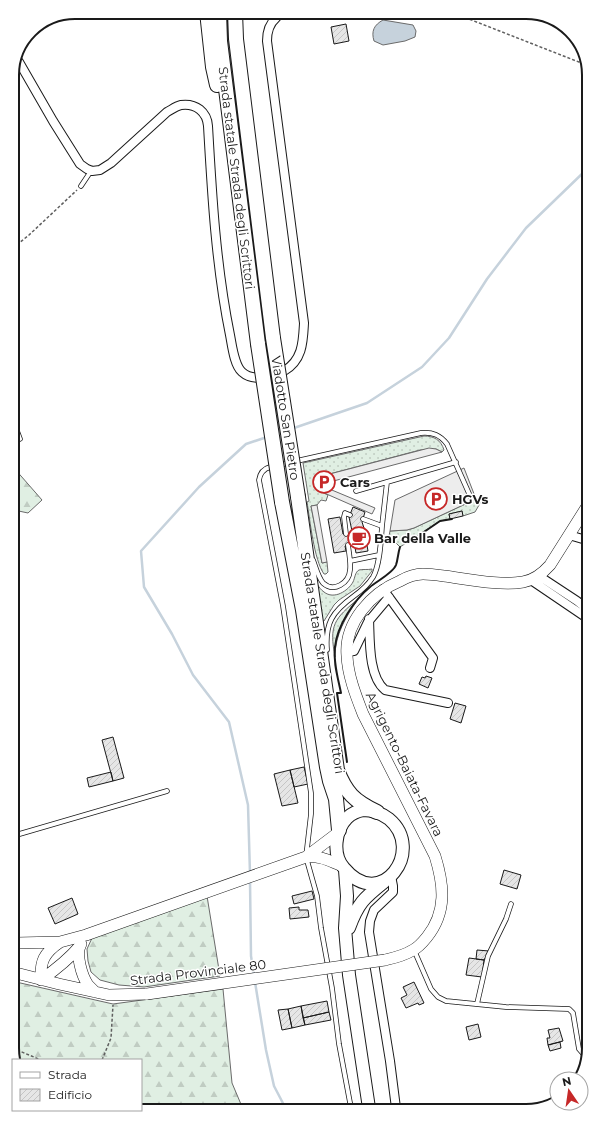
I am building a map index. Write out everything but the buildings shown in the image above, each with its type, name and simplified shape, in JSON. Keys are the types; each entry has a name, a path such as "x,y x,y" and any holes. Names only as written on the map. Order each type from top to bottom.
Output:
{"highway":[{"path":"208,19 214,67 236,170"},
{"name":"Strada statale Strada degli Scrittori","path":"219,19 220,41 258,344"},
{"name":"Strada statale Strada degli Scrittori","path":"235,19 236,39 273,338"},
{"path":"239,19 239,62"},
{"name":"Viadotto San Pietro","path":"273,338 298,497"},
{"name":"Viadotto San Pietro","path":"258,344 282,502"},
{"name":"Strada statale Strada degli Scrittori","path":"298,497 337,770 342,782 351,795 364,805 377,812"},
{"name":"Strada statale Strada degli Scrittori","path":"282,502 303,610 326,767 336,800 339,831"}],"main road":[{"path":"346,941 347,933 361,902 368,894 389,878 397,869 402,858 401,838 397,827 385,816 377,812 363,810 347,818 339,831 336,849 343,868 348,896 345,917 346,941 349,975 368,1104"},
{"path":"343,868 356,880 365,883 379,883 389,878"}],"street":[{"path":"20,64 80,164 92,171 100,170 111,162 167,112 181,105 193,106 203,112 208,121 213,205 225,312 236,364 241,371 248,376 256,378 273,375 284,371 297,360 301,352 304,323 267,41 267,33 271,22 274,19"},
{"path":"535,578 545,571 550,565 582,514"},
{"path":"569,535 582,539"},
{"name":"Agrigento-Baiata-Favara","path":"385,960 398,957 414,950 430,934 441,910 442,891 440,873 435,856 363,714 354,691 349,671 347,652 350,632 360,614 373,597 386,593 404,579 414,576 424,574 504,583 524,582 535,578"},
{"path":"535,578 582,605"},
{"path":"535,578 582,614"},
{"path":"347,652 354,652 362,632 386,593 433,658 430,668"},
{"path":"369,620 374,671 381,687 384,690 448,703"},
{"path":"306,857 339,831"},
{"path":"19,943 60,942 86,935 306,857 317,856 326,858 343,868"},
{"path":"389,878 394,886 393,892 374,910 370,921 369,932 395,1104"},
{"path":"60,942 52,947 43,957 40,970 41,980 55,971 70,957 79,947 86,935"},
{"path":"79,947 79,960 82,972 88,984 95,992"},
{"name":"Strada Provinciale 80","path":"19,974 114,996 147,994 385,960"}],"lane":[{"path":"81,186 92,171"},
{"path":"350,1104 339,1044 332,988 321,928 317,896 306,857 311,814 311,793 283,606 259,480 262,471 270,467 429,432 442,438 447,444 471,498"},
{"path":"356,491 456,462"},
{"path":"328,657 326,640 330,622 335,613 342,605 370,582 377,569 387,482"},
{"path":"298,497 313,561 322,581 325,584 337,587 344,583 349,575 351,569 348,545"},
{"path":"346,534 344,516 345,513 350,515"},
{"path":"363,519 382,526"},
{"path":"350,561 379,555"},
{"path":"332,694 334,709"},
{"path":"337,770 340,753"},
{"path":"19,834 167,791"},
{"path":"477,1004 488,956 506,919 511,904"},
{"path":"414,950 431,989 438,997 446,1001 506,1007 570,1009 573,1013 579,1049 582,1052"}],"path":[{"path":"469,19 581,63"},
{"path":"19,244 29,236 81,186"},
{"path":"102,1059 111,1038 114,996"},
{"path":"19,1051 39,1059"}],"green space":[{"path":"424,436 437,439 444,450 442,452 436,449 420,450 322,476 320,491 328,495 326,501 321,500 317,505 311,506 322,563 327,562 328,572 324,574 313,540 303,463"},
{"path":"19,474 42,500 28,513 19,511"},
{"path":"476,499 482,500 475,512 463,516 462,511 449,514 450,519 440,521 400,547 389,536 390,531 414,528"},
{"path":"372,569 360,586 339,600 324,621 320,621 317,584 328,594 336,595 351,585 358,571"},
{"path":"358,599 345,619 339,633 335,649 335,657 333,630 335,624 343,612"},
{"path":"207,896 220,976 144,987 119,985 100,980 91,972 87,949 92,938"},
{"path":"19,983 113,1004 223,989 232,1083 241,1104 142,1104 142,1059 20,1059"}],"shaded area":[{"path":"383,20 413,25 416,31 415,37 405,41 383,45 374,41 373,31 377,24"},
{"name":"Cars","path":"429,448 442,452 326,483 327,488 375,508 372,514 318,489 317,483 322,476"},
{"name":"HGVs","path":"464,468 476,499 414,528 390,531 395,500"},
{"path":"317,505 327,562 322,563 311,506"}],"waterway":[{"path":"291,429 367,403 422,367 449,338 487,279 526,228 582,174"},
{"path":"250,874 248,805 229,722 193,675 172,634 144,587 141,551 199,487 246,444 267,437"},
{"path":"250,881 251,956 254,975"},
{"path":"255,982 266,1050 274,1086 283,1104"}],"wall":[{"path":"421,534 440,521 452,519"},
{"path":"347,762 337,693 341,693 336,670 336,639 352,606 364,592 394,568 397,563 400,547"}],"place":[{"name":"Cars","path":"324,482"},
{"name":"HGVs","path":"436,499"},
{"name":"Bar della Valle","path":"359,538"}]}
